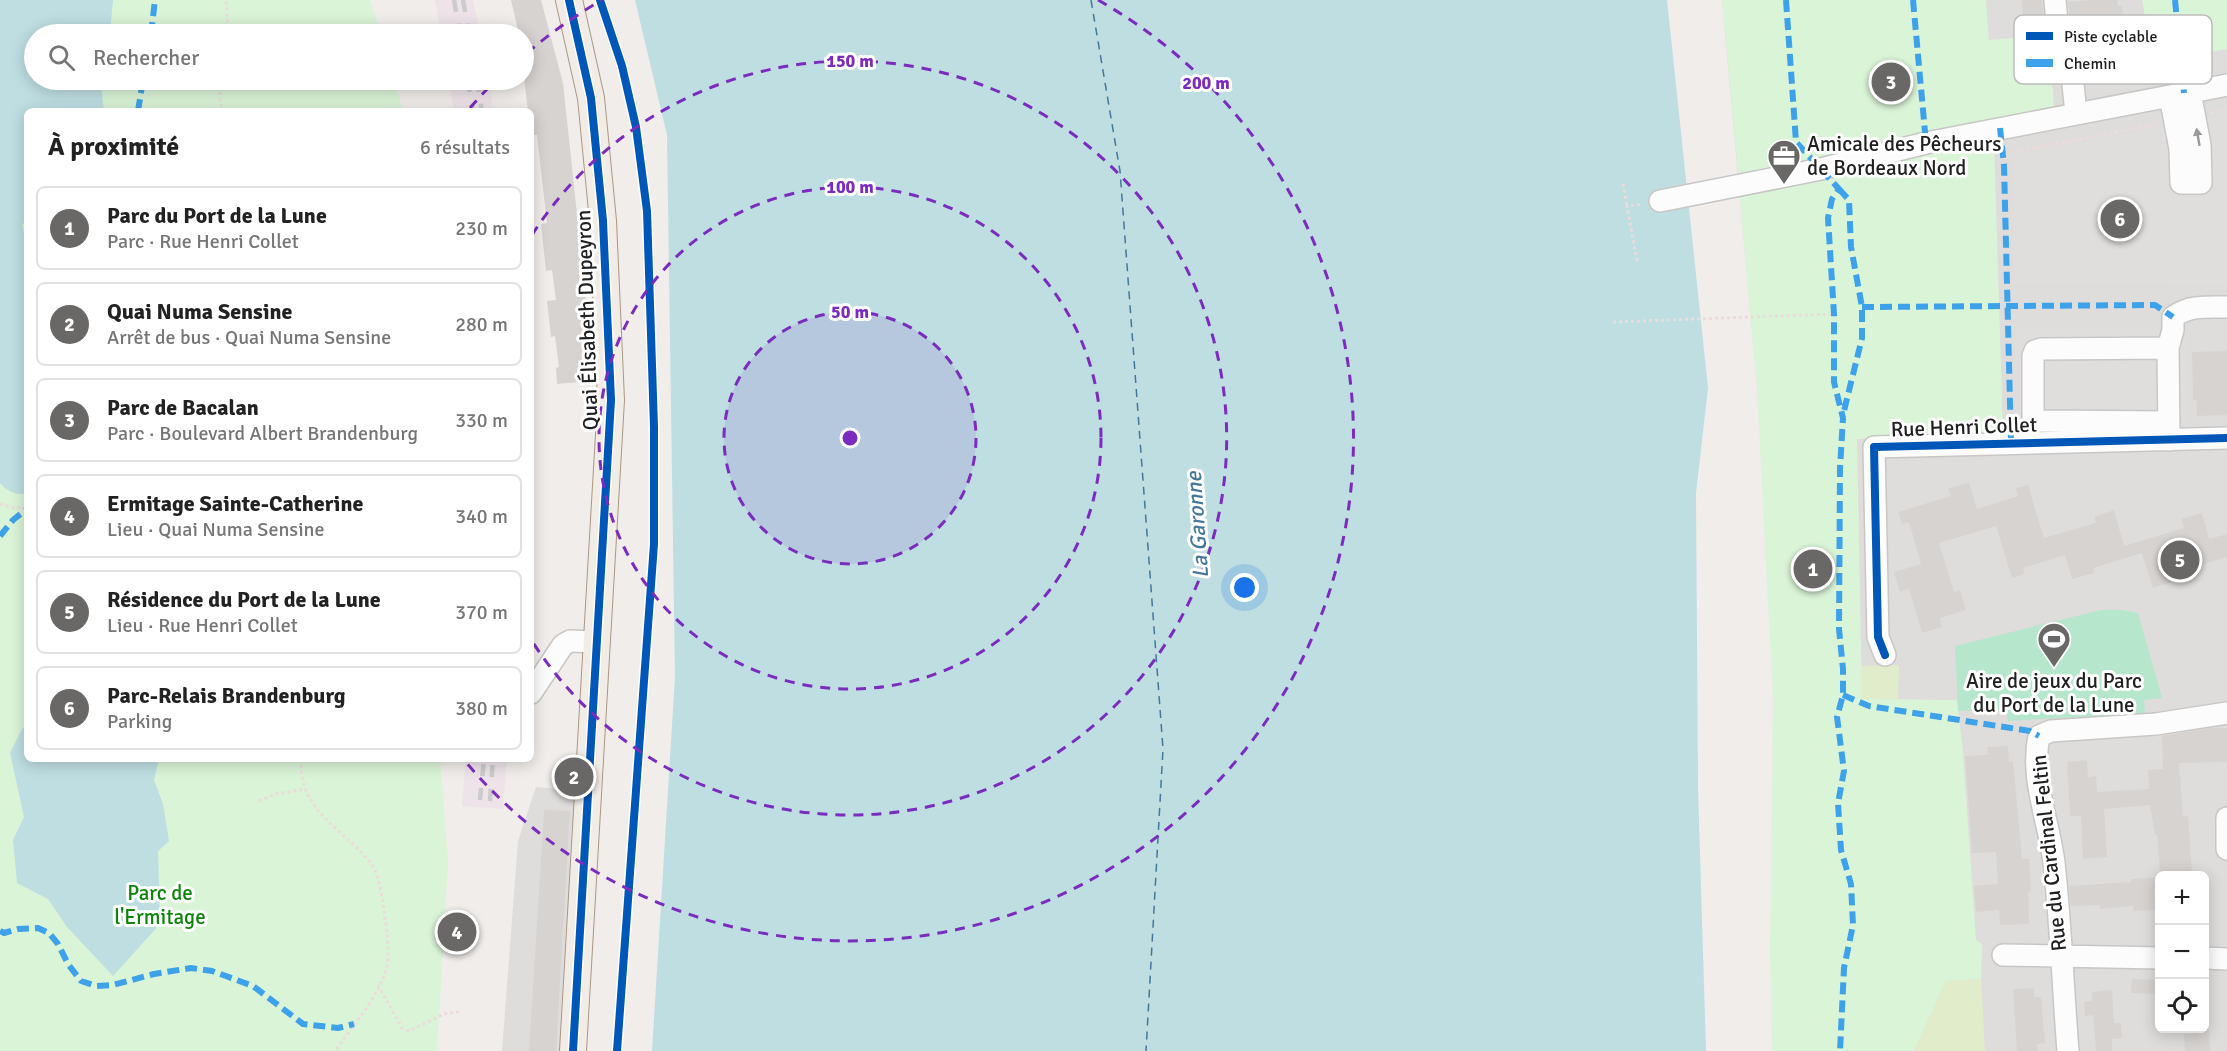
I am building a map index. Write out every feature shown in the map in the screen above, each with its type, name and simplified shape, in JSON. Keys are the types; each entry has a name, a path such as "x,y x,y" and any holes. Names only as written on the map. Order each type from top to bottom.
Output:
{"main road":[{"name":"Quai Élisabeth Dupeyron","path":"569,0 591,98 603,221 611,400 573,1051"}],"street":[{"path":"2055,0 2056,15"},
{"path":"2073,84 2076,114"},
{"path":"1660,201 1821,169 1926,143 2227,85"},
{"path":"2180,94 2185,119 2180,149 2191,183"},
{"path":"2168,348 2041,349 2035,351 2033,356 2033,417 2040,422 2168,431 2168,348 2173,317 2184,309 2227,307"},
{"name":"Rue Henri Collet","path":"1885,655 1878,637 1874,447 2168,431 2227,438"},
{"path":"534,688 563,645 570,641 598,642"},
{"name":"Rue du Cardinal Feltin","path":"2068,1051 2054,861 2040,798 2037,748 2039,736 2051,731 2156,724 2227,713"},
{"path":"2227,818 2227,849"},
{"path":"2003,955 2155,957"},
{"path":"2209,958 2227,959"}],"path":[{"path":"226,0 228,24"},
{"path":"220,90 221,108"},
{"path":"2003,154 2227,110"},
{"path":"1623,184 1636,261"},
{"path":"1627,206 1660,201"},
{"path":"1614,322 1834,314"},
{"path":"0,504 14,508 24,507"},
{"path":"301,762 304,789 316,810 370,863 380,882 387,932 387,966 373,998 334,1051"},
{"path":"260,801 276,794 304,789"},
{"path":"378,985 402,1028 410,1031 444,1014 459,1012"}],"shaded area":[{"path":"435,0 473,0 478,24 439,24"},
{"path":"1722,0 2227,0 2227,1051 1817,1051"},
{"path":"451,90 490,90 493,108 454,108"},
{"path":"2227,115 2227,284 2014,283 2013,156"},
{"path":"2015,327 2186,330 2186,429 2017,431"},
{"path":"466,762 507,762 503,809 462,806"},
{"path":"536,787 581,791 565,1051 502,1051 518,841"}],"green space":[{"name":"Parc de l'Ermitage","path":"0,0 370,0 378,24 24,24 24,90 397,90 402,108 24,108 24,762 440,762 448,862 437,1051 0,1051"},
{"path":"1722,0 1986,0 1989,40 2014,38 2014,84 2052,84 2055,124 1739,183"},
{"path":"2142,0 2227,0 2227,49 2212,52 2212,15 2145,15"},
{"path":"1994,141 2003,433 1857,439 1862,699 1957,700 1963,752 1976,940 1982,944 1981,979 1946,981 1914,1051 1772,1051 1770,952 1773,699 1757,389 1739,190"},
{"name":"Aire de jeux du Parc du Port de la Lune","path":"2101,610 2138,613 2162,698 2144,700 2145,713 2008,721 2006,710 1958,711 1955,646"},
{"path":"1899,665 1898,699 1862,700 1861,666"},
{"path":"1981,979 1985,1051 1914,1051 1946,981"}],"water":[{"path":"0,0 113,0 111,24 24,24 24,90 102,90 104,108 24,108 24,223 22,224 24,234 24,494 12,492 0,483"},
{"name":"La Garonne","path":"635,0 1667,0 1708,388 1696,493 1698,788 1706,1051 652,1051 675,677 667,135"},
{"path":"24,727 24,762 158,762 154,780 163,804 169,841 158,851 160,924 113,976 67,927 48,899 17,883 13,840 24,817 10,753"}],"building":[{"path":"511,0 541,0 563,83 593,364 592,381 557,384 556,368 559,367 555,336 551,337 547,301 556,300 552,270 546,271 541,224 547,223 537,135 534,135 534,108 528,108 526,90 534,90 534,24 517,24"},
{"path":"2022,0 2042,0 2044,15 2023,15"},
{"path":"2117,0 2118,6 2122,6 2123,15 2070,15 2068,2"},
{"path":"2227,351 2227,415 2197,416 2196,400 2193,400 2192,352"},
{"path":"1969,482 1977,509 2018,496 2016,488 2028,485 2044,538 2096,523 2094,517 2114,510 2124,546 2184,528 2181,519 2202,513 2209,539 2227,534 2227,557 2172,573 2175,581 2153,588 2142,553 2093,568 2094,573 2072,579 2065,555 2023,568 2025,574 2012,578 1996,526 1939,543 1954,592 1960,590 1966,610 1940,618 1942,627 1922,633 1909,589 1900,592 1894,572 1921,564 1909,522 1902,524 1898,512 1951,496 1948,489"},
{"path":"2212,728 2227,728 2227,762 2179,763 2183,817 2188,816 2192,871 2160,871 2157,835 2155,835 2150,805 2104,809 2107,857 2083,859 2081,816 2070,816 2067,762 2087,760 2088,777 2096,776 2097,792 2149,789 2148,770 2163,769 2162,736"},
{"path":"2008,746 2009,762 2013,761 2022,859 2029,859 2031,891 2028,892 2029,924 2000,925 1999,910 1976,912 1974,886 1998,884 1996,852 1972,853 1965,756 1988,755 1987,747"},
{"path":"544,810 570,811 556,1051 529,1051"},
{"path":"2155,877 2155,910 2133,911 2133,906 2100,909 2100,905 2071,906 2069,886 2131,882 2131,879"},
{"path":"2132,979 2155,980 2155,994 2131,993"},
{"path":"2034,988 2034,997 2041,997 2045,1043 2037,1044 2038,1051 2017,1051 2013,989"},
{"path":"2112,990 2114,1023 2121,1023 2122,1038 2112,1039 2112,1051 2096,1051 2093,1015 2085,1016 2084,1002 2092,1001 2092,992"},
{"path":"2209,1029 2210,1051 2185,1051 2184,1034 2209,1033"}],"ferry route":[{"path":"1091,0 1120,171 1163,749 1146,1051"}],"railway":[{"path":"454,0 458,24"},
{"path":"463,0 467,24"},
{"path":"470,90 473,108"},
{"path":"479,90 482,108"},
{"path":"480,800 484,762"},
{"path":"490,801 493,762"}],"marked path":[{"path":"152,24 155,0"},
{"path":"1786,0 1796,142 1839,189 1832,199 1828,218 1834,314 1834,382 1843,418 1840,468 1839,629 1843,695 1837,717 1844,771 1838,803 1841,850 1851,884 1853,925 1844,968 1840,1051"},
{"path":"1913,0 1926,143"},
{"path":"2175,0 2176,15"},
{"path":"2183,84 2184,93"},
{"path":"138,108 141,90"},
{"path":"2000,128 2004,165 2011,443"},
{"path":"1839,189 1849,200 1851,247 1862,307 1862,338 1843,415"},
{"path":"1862,307 2155,305 2173,317"},
{"path":"0,536 13,520 24,511"},
{"path":"1843,695 1869,706 2030,731 2039,736"},
{"path":"0,931 4,933 18,929 38,928 49,933 81,981 96,986 113,985 154,974 191,968 212,971 253,986 303,1024 338,1028 354,1024"}],"cycle path":[{"path":"569,0 591,98 603,221 611,400 573,1051"},
{"path":"600,0 622,66 636,127 647,211 654,427 654,544 617,1051"},
{"path":"1885,655 1878,637 1874,447 2227,438"}],"place":[{"name":"Parc de Bacalan","path":"1891,82"},
{"name":"Amicale des Pêcheurs de Bordeaux Nord","path":"1784,185"},
{"name":"Parc-Relais Brandenburg","path":"2120,219"},
{"name":"Résidence du Port de la Lune","path":"2180,560"},
{"name":"Parc du Port de la Lune","path":"1813,569"},
{"name":"Aire de jeux du Parc du Port de la Lune","path":"2054,668"},
{"name":"Quai Numa Sensine","path":"574,777"},
{"name":"Ermitage Sainte-Catherine","path":"457,932"}]}
